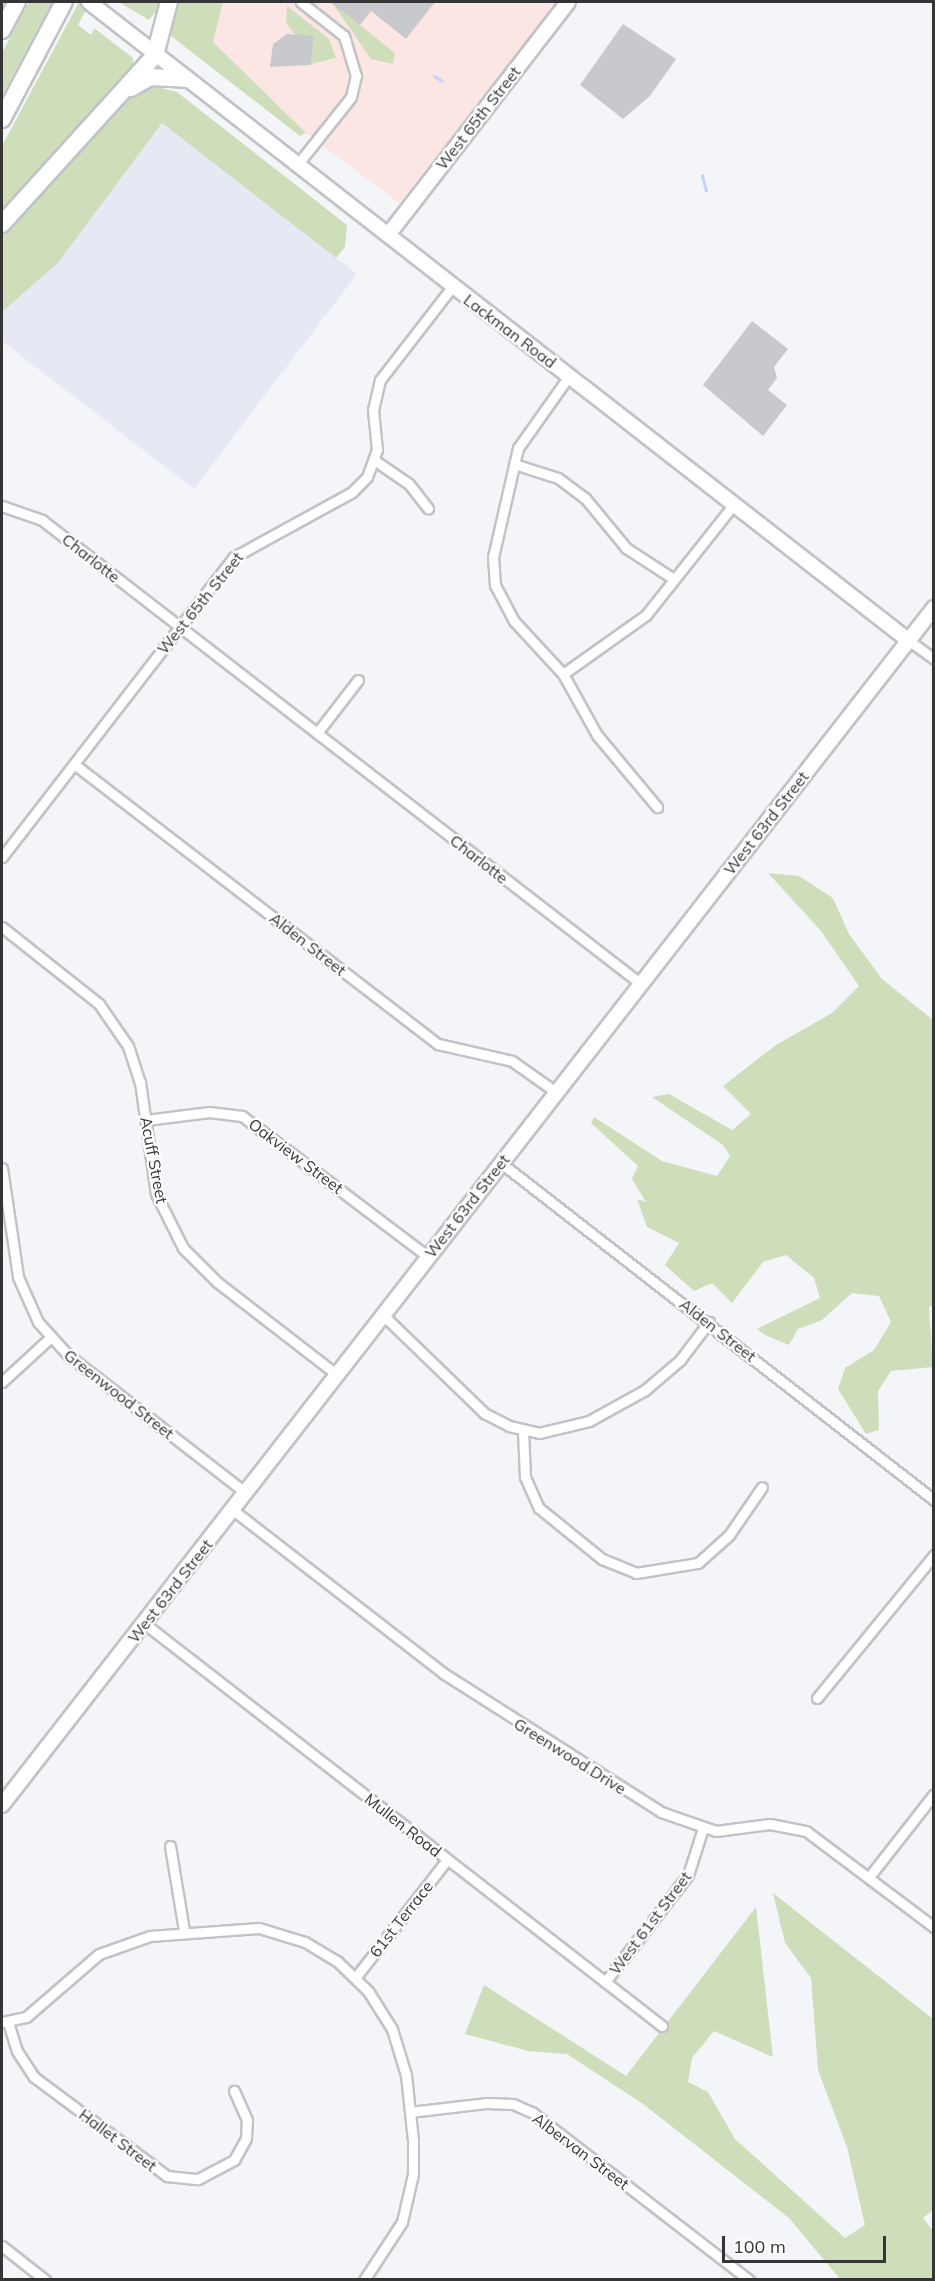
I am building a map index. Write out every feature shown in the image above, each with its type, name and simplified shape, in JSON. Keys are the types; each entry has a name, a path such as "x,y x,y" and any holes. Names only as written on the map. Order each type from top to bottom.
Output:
{"highway":[{"path":"2,30 17,2"},
{"path":"2,119 64,2"},
{"path":"2,224 155,55 169,2"},
{"path":"97,119 142,79 186,79"}],"street":[{"name":"Lackman Road","path":"89,2 452,287 933,659"},
{"path":"297,165 351,97 356,76 344,36 301,2"},
{"name":"West 65th Street","path":"388,235 568,2"},
{"path":"428,508 409,484 374,460 373,410 380,380 452,287"},
{"path":"569,376 528,429 514,464 494,557 495,585 513,621 563,674 597,735 657,807"},
{"name":"West 65th Street","path":"2,857 234,557 352,492 374,460"},
{"path":"514,464 558,478 585,498 626,548 674,579"},
{"path":"563,674 629,631 734,504"},
{"name":"Charlotte","path":"2,506 42,520 641,984"},
{"name":"West 63rd Street","path":"2,1805 933,608"},
{"path":"317,734 358,680"},
{"name":"Alden Street","path":"74,764 438,1044 512,1061 556,1092"},
{"name":"Acuff Street","path":"2,927 77,986 115,1024 137,1071 156,1194 183,1248 217,1282 336,1374"},
{"name":"Oakview Street","path":"146,1120 210,1112 242,1116 428,1256"},
{"name":"Alden Street","path":"501,1163 708,1322 933,1500"},
{"name":"Greenwood Street","path":"2,1168 5,1221 26,1299 51,1337 246,1493"},
{"path":"382,1314 484,1413 523,1431 575,1427 645,1390 680,1360 708,1322"},
{"path":"2,1382 51,1337"},
{"path":"523,1431 525,1477 539,1508 602,1559 636,1573 698,1563 729,1535 762,1487"},
{"name":"Greenwood Drive","path":"232,1510 496,1710 661,1812 703,1828 789,1825 822,1841 933,1927"},
{"path":"817,1698 933,1555"},
{"name":"Mullen Road","path":"145,1624 662,2026"},
{"path":"869,1877 933,1794"},
{"name":"West 61st Street","path":"605,1982 688,1875 703,1828"},
{"path":"170,1846 184,1931"},
{"name":"61st Terrace","path":"355,1978 447,1860"},
{"path":"5,2022 26,2017 99,1954 137,1939 233,1926 284,1934 327,1954 355,1978 392,2029 410,2112 413,2175 406,2209 393,2241 364,2280"},
{"name":"Hallet Street","path":"5,2022 17,2050 34,2077 167,2176 198,2179 234,2160 246,2138 247,2120 234,2091"},
{"name":"Albervan Street","path":"410,2112 487,2103 513,2104 532,2113 749,2280"},
{"path":"2,2246 45,2280"}],"shaded area":[{"path":"223,2 558,2 399,203 306,133 213,42"},
{"path":"162,123 357,274 194,489 2,341 2,312 58,263"}],"green space":[{"path":"29,2 52,2 2,95 2,53"},
{"path":"79,2 90,2 78,25 91,35 94,28 133,58 134,68 2,219 2,146"},
{"path":"119,2 164,2 149,20"},
{"path":"175,2 223,2 213,42 306,133 300,136 171,36"},
{"path":"333,4 395,53 393,64 371,59"},
{"path":"287,6 329,39 336,58 311,64 314,36 297,37 286,23"},
{"path":"150,85 177,92 347,225 345,247 336,258 162,123 58,263 2,312 2,236 129,94"},
{"path":"768,873 799,876 833,898 849,934 882,979 933,1020 934,1305 929,1307 933,1367 891,1371 878,1391 879,1430 866,1434 838,1389 845,1368 874,1350 891,1322 879,1296 852,1293 822,1320 798,1329 789,1345 765,1335 757,1329 820,1298 814,1278 786,1255 763,1262 732,1303 712,1283 694,1291 665,1265 679,1243 647,1227 637,1199 646,1202 632,1179 638,1166 591,1123 594,1117 662,1161 717,1176 730,1156 723,1145 652,1097 669,1094 732,1130 751,1114 723,1086 776,1045 832,1013 859,986 821,931"},
{"path":"773,1893 933,2019 933,2210 923,2218 933,2231 933,2279 840,2279 789,2218 643,2104 567,2054 528,2051 465,2034 484,1985 626,2076 756,1907 773,2057 714,2031 692,2058 688,2082 708,2092 735,2139 845,2238 865,2225 847,2147 818,2070 811,1978 785,1943"}],"building":[{"path":"330,2 435,2 406,39 371,11 360,25"},
{"path":"623,24 676,59 650,96 623,119 580,85"},
{"path":"287,34 314,36 311,65 270,67 273,44"},
{"path":"752,321 788,349 774,367 777,378 768,390 787,405 763,436 703,385"}],"waterway":[{"path":"434,76 442,81"},
{"path":"702,175 706,191"}]}
